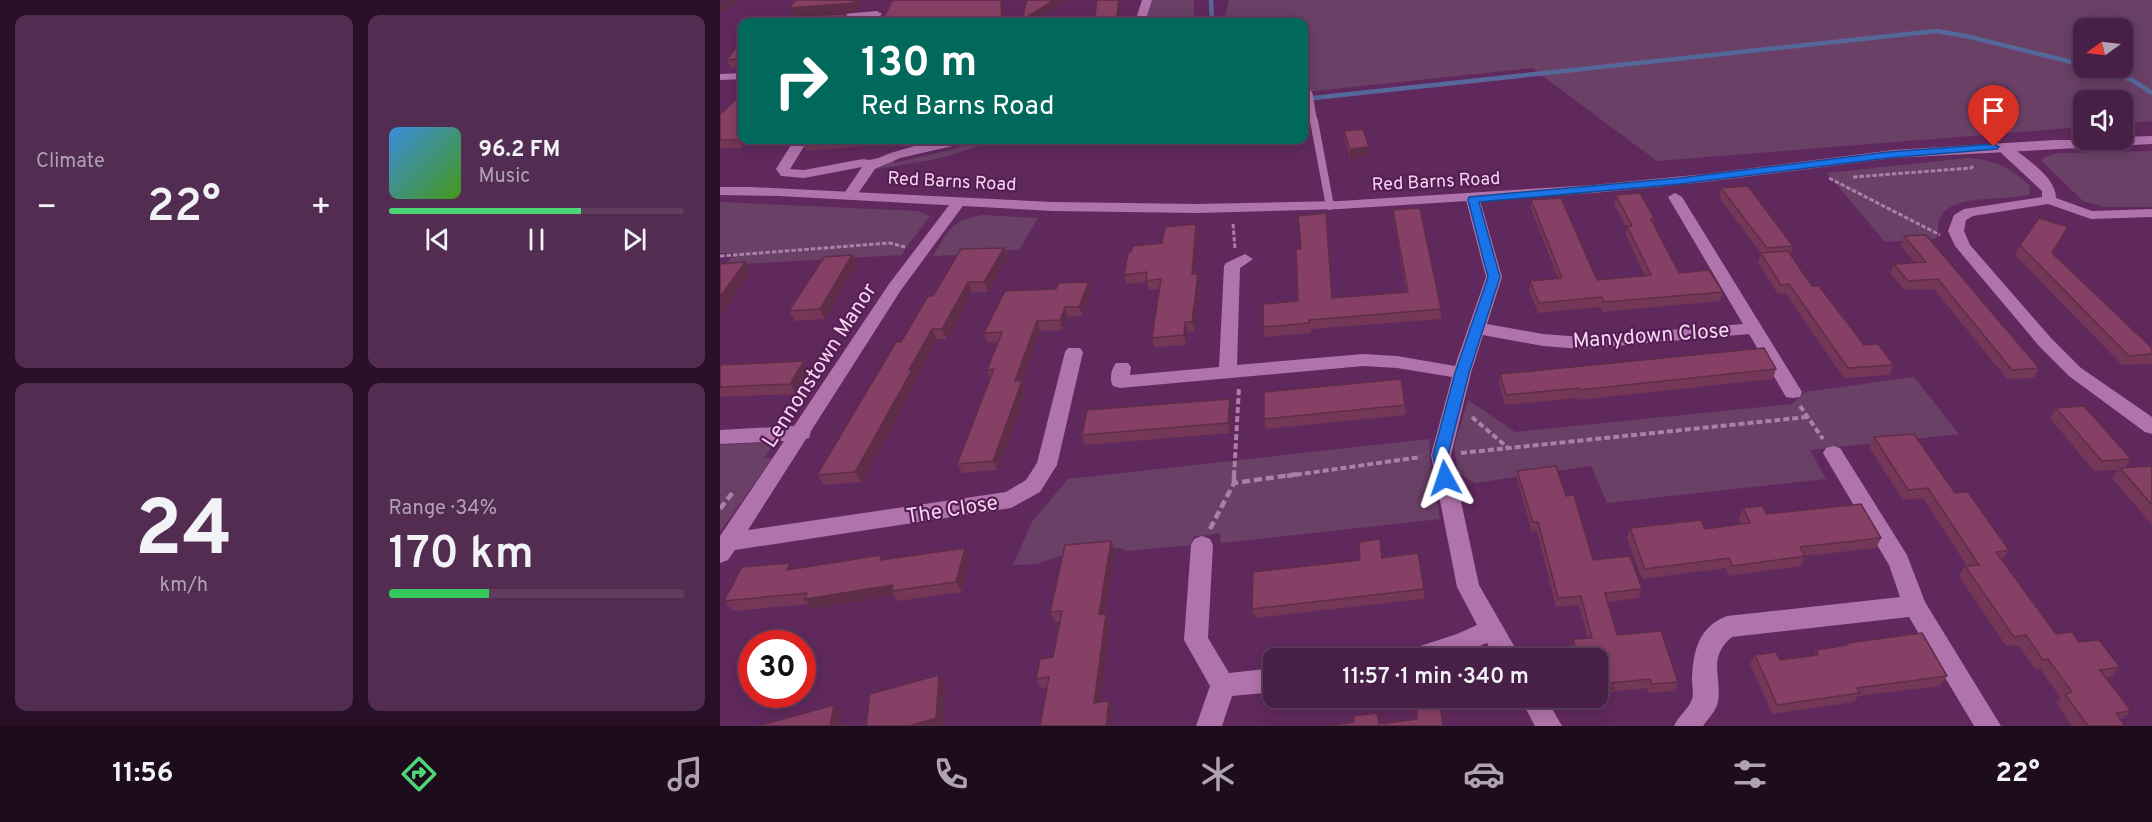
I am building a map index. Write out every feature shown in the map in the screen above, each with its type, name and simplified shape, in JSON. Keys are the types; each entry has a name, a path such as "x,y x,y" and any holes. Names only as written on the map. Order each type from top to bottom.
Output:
{"street":[{"path":"1141,18 1147,0"},
{"path":"834,18 876,15"},
{"path":"720,77 738,76"},
{"name":"Red Barns Road","path":"720,191 764,190 958,203 1232,208 1330,206 1473,200 1680,181 1888,155 2152,140"},
{"path":"798,144 785,163 783,169 786,173 804,174 863,163 870,166"},
{"path":"850,195 870,166 896,155 944,144"},
{"path":"2003,147 2037,176 2049,190 2049,200"},
{"name":"Manydown Close","path":"1675,197 1793,392"},
{"path":"1473,200 1494,277 1462,373 1441,455 1468,587 1503,648"},
{"path":"2152,213 2091,215 2049,200 1969,212 1959,218 1956,231 1961,241 2045,342 2075,372 2152,427"},
{"name":"Lennonstown Manor","path":"724,548 903,277 958,203"},
{"path":"1234,372 1232,266 1240,261"},
{"name":"Manydown Close","path":"1477,328 1543,340 1582,343 1755,328"},
{"name":"The Close","path":"724,548 1011,500 1033,486 1047,465 1074,352"},
{"path":"1122,367 1120,382 1363,360 1397,362 1462,373"},
{"path":"720,437 802,433"},
{"path":"1833,453 1899,562 1915,606 1988,726"},
{"path":"1202,545 1196,640 1223,686 1209,726"},
{"path":"1687,726 1705,704 1706,664 1710,640 1727,627 1915,606"},
{"path":"1448,648 1492,629"},
{"path":"1223,686 1263,681"},
{"path":"1538,708 1549,726"}],"lane":[{"path":"1309,94 1330,206"}],"path":[{"path":"1823,175 1938,234 1961,241"},
{"path":"1232,208 1240,261"},
{"path":"720,256 890,243 908,249 914,243"},
{"path":"819,364 832,346"},
{"path":"1202,545 1234,483 1234,372"},
{"path":"1793,392 1806,417 1833,453"},
{"path":"1454,402 1508,448"},
{"path":"1234,483 1441,455 1806,417"},
{"path":"720,509 740,483"}],"shaded area":[{"path":"1151,0 1194,0 1194,18 1144,18"},
{"path":"1229,0 2152,0 2152,121 2133,123 2133,90 2073,90 2073,128 1657,161 1532,68 1308,92 1308,18 1225,18"},
{"path":"966,144 987,144 937,159 877,169 895,159 894,163 954,149"},
{"path":"2152,151 2152,207 2105,207 2083,201 2042,161 2044,157 2059,153"},
{"path":"1968,158 1994,163 2015,173 2029,185 2030,194 1954,205 1945,211 1939,220 1937,238 1932,239 1885,242 1827,173"},
{"path":"720,202 918,211 930,216 901,255 725,265 735,253 720,253"},
{"path":"983,215 1038,218 1019,250 933,256 943,239 957,223"},
{"path":"1914,377 1959,434 1810,450 1826,479 1607,503 1591,466 1475,483 1458,473 1454,447 1468,400 1515,432 1792,404 1805,392"},
{"path":"1429,439 1430,462 1440,519 1221,543 1220,533 1193,537 1191,545 1126,551 1120,548 1059,556 1037,564 1013,565 1032,522 1068,479"},
{"path":"775,442 764,458 772,458 720,532 720,445"}],"building":[{"path":"796,0 855,0 853,3 789,8"},
{"path":"893,0 1001,0 1002,18 883,18"},
{"path":"1027,0 1054,0 1025,18 1022,18"},
{"path":"1097,0 1119,0 1117,18 1095,18"},
{"path":"846,14 843,18 782,18 783,17"},
{"path":"738,46 738,59 726,60"},
{"path":"738,98 738,140 720,140 720,114"},
{"path":"1363,129 1369,147 1350,149 1344,131"},
{"path":"1748,186 1793,246 1767,248 1721,188"},
{"path":"1640,193 1679,273 1709,270 1723,292 1604,302 1602,297 1539,303 1530,281 1562,278 1531,200 1561,198 1597,280 1651,275 1627,226 1632,226 1616,195"},
{"path":"1420,208 1441,309 1309,320 1309,323 1263,327 1263,304 1298,301 1296,249 1301,249 1298,216 1326,213 1332,298 1408,292 1393,210"},
{"path":"2039,218 2068,227 2052,253 2152,348 2152,354 2129,356 2020,245"},
{"path":"1196,224 1192,274 1198,274 1192,322 1185,322 1184,335 1152,338 1161,279 1146,281 1147,272 1124,275 1128,253 1131,252 1133,246 1162,243 1165,227"},
{"path":"1926,235 2039,368 2012,370 1938,279 1908,281 1894,264 1926,262 1904,236"},
{"path":"1004,248 984,282 968,282 942,329 932,329 909,370 912,370 855,472 817,475 896,342 901,342 928,296 933,296 961,249"},
{"path":"1788,251 1812,286 1819,286 1864,345 1878,344 1894,365 1848,368 1789,284 1781,285 1761,253"},
{"path":"852,255 820,309 789,311 824,257"},
{"path":"745,262 720,297 720,264"},
{"path":"1089,282 1079,307 1065,307 1060,320 1037,321 1015,381 1022,381 993,461 957,464 994,369 987,370 1002,332 984,333 1005,291 1056,289 1059,283"},
{"path":"1764,348 1776,369 1579,390 1579,388 1506,395 1500,374"},
{"path":"804,361 790,384 720,387 720,365"},
{"path":"1401,379 1405,405 1264,419 1264,392"},
{"path":"1230,399 1228,423 1082,435 1087,410"},
{"path":"2084,406 2131,459 2102,461 2056,408"},
{"path":"1914,434 1955,493 1968,492 2009,550 1996,552 2056,634 2072,632 2079,642 2099,640 2120,667 2100,670 2131,711 2116,713 2125,726 2088,726 2065,694 2072,692 2048,659 2043,660 2026,635 2014,637 1965,566 1979,565 1928,488 1908,490 1874,437"},
{"path":"1556,466 1566,496 1574,495 1593,560 1630,556 1642,589 1605,593 1617,635 1661,631 1678,682 1652,684 1650,679 1611,683 1613,688 1608,688 1608,648 1575,648 1573,639 1592,638 1581,596 1558,598 1538,522 1533,522 1517,471"},
{"path":"2150,466 2152,468 2152,505 2120,468"},
{"path":"1861,504 1881,538 1800,547 1805,556 1733,566 1729,558 1645,569 1630,528 1701,520 1705,529 1750,523 1743,508 1762,506 1767,514"},
{"path":"1380,539 1382,558 1418,553 1424,589 1252,609 1253,572 1360,560 1359,542"},
{"path":"1111,541 1099,614 1106,614 1094,703 1109,701 1106,726 1040,726 1049,677 1036,679 1040,659 1053,657 1062,611 1050,612 1065,545"},
{"path":"965,548 956,582 891,591 893,585 805,599 807,593 724,601 742,567 790,563 787,570 881,555 880,560"},
{"path":"1922,633 1947,676 1857,688 1860,693 1777,705 1755,655 1776,652 1780,660 1818,655 1816,650 1848,645 1847,643"},
{"path":"939,675 936,718 909,726 866,726 870,694"},
{"path":"834,705 830,726 758,726"},
{"path":"1416,708 1440,708 1443,726 1324,726 1354,722 1353,716 1377,713 1379,724 1417,719"}],"waterway":[{"path":"1211,0 1212,18"},
{"path":"1308,99 1936,31 1966,36 2073,62"},
{"path":"2125,78 2152,93"}],"route":[{"path":"1445,478 1441,455 1462,373 1494,277 1473,200 1680,181 1888,155 1994,147"}]}
